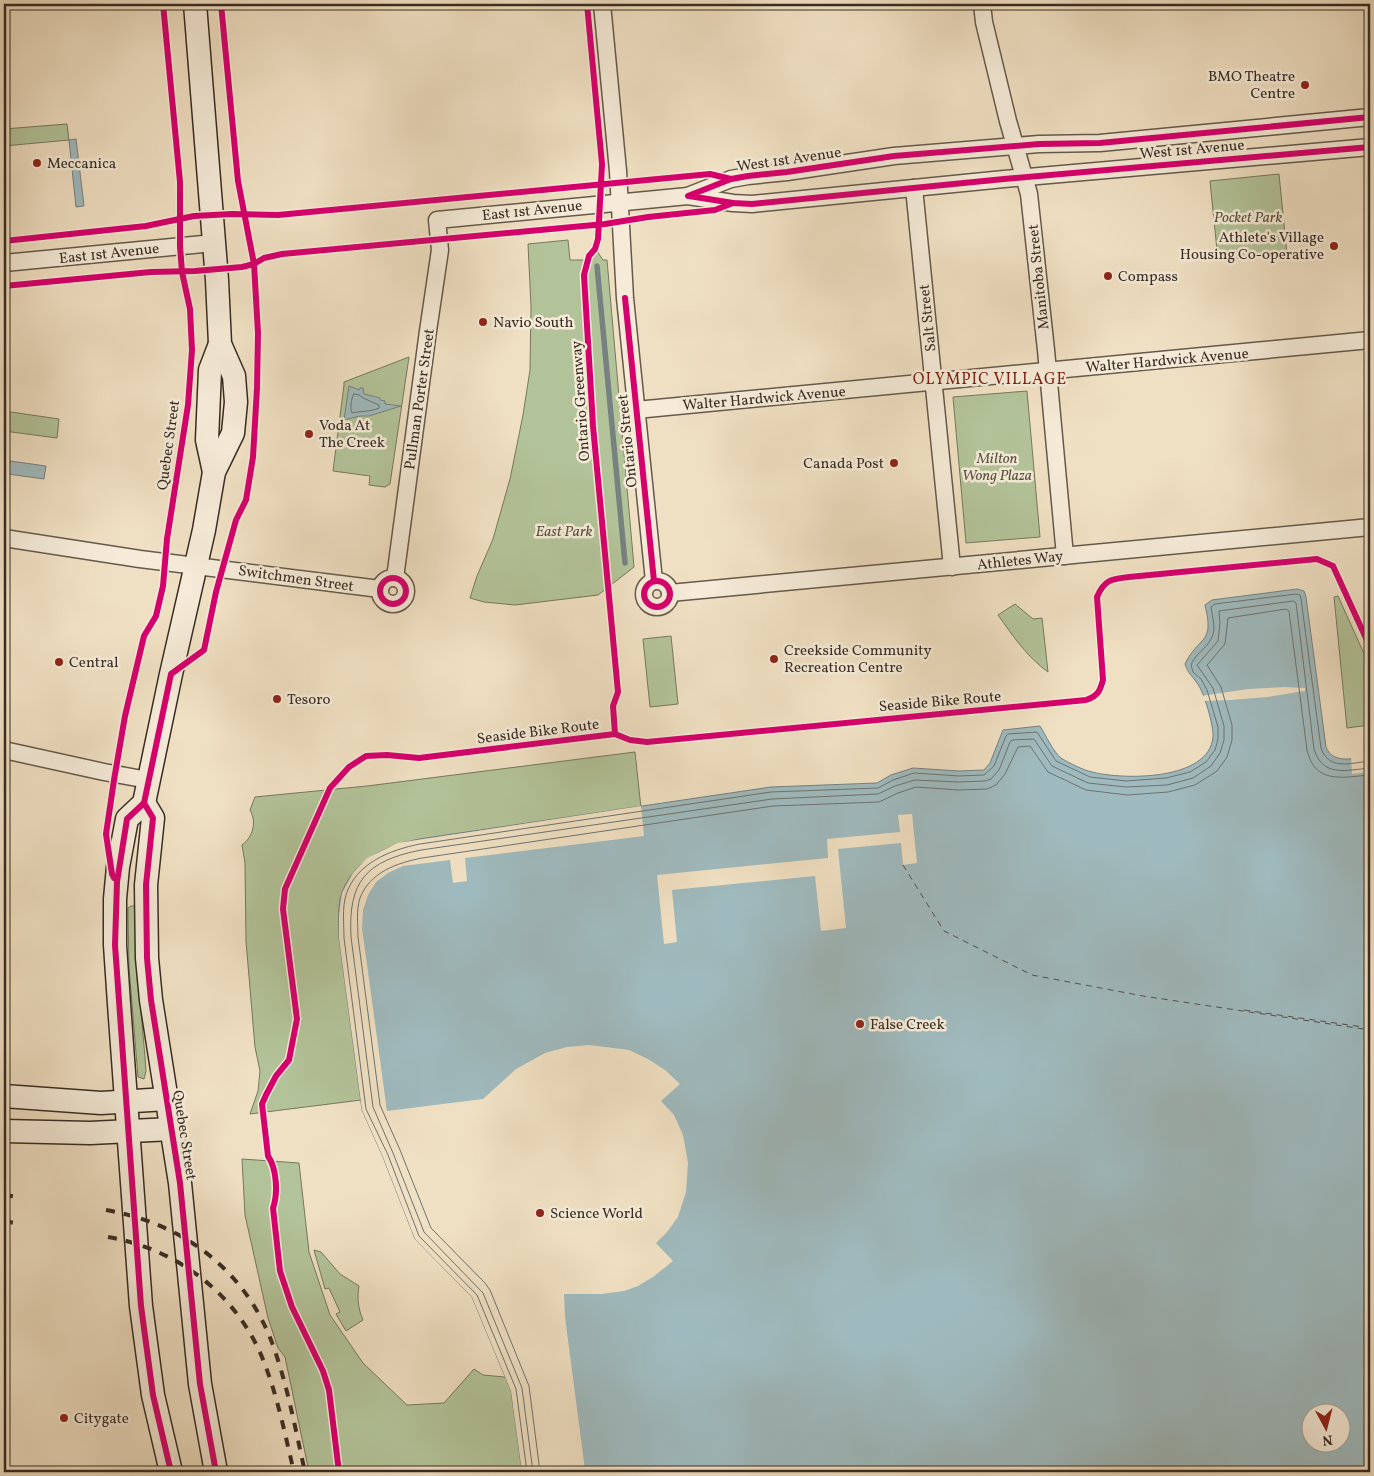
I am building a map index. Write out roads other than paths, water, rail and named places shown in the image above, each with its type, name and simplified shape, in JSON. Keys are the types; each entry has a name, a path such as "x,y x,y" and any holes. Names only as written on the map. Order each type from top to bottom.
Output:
{"main road":[{"name":"Quebec Street","path":"195,4 220,344 210,370 207,440 214,472 144,803 153,818 146,885 147,958 152,1009 180,1183 200,1384 216,1472"},
{"path":"144,803 127,819 118,867 115,899 115,945 144,1324 153,1395 171,1472"},
{"path":"4,1096 101,1102 168,1099"},
{"path":"4,1131 90,1133 172,1129"}],"street":[{"name":"Ontario Street","path":"602,4 620,202 625,289 654,581"},
{"name":"Manitoba Street","path":"982,4 984,22 1030,203 1065,556"},
{"name":"West 1st Avenue","path":"688,196 731,179 894,156 1015,145 1100,143 1370,117"},
{"name":"West 1st Avenue","path":"688,196 752,204 1024,177 1370,147"},
{"name":"Salt Street","path":"914,188 952,567"},
{"name":"East 1st Avenue","path":"437,220 688,196"},
{"name":"Pullman Porter Street","path":"395,578 440,250 437,220"},
{"name":"East 1st Avenue","path":"4,263 214,242"},
{"name":"Walter Hardwick Avenue","path":"636,410 1370,340"},
{"name":"Athletes Way","path":"670,594 1370,527"},
{"name":"Switchmen Street","path":"4,538 195,566 380,590"},
{"path":"395,578 400,580 406,589 404,600 394,604 383,600 380,590 385,580 395,578"},
{"path":"658,580 665,583 670,590 667,602 664,605 655,607 647,603 644,592 647,585 654,581 658,580"},
{"path":"4,750 148,780"}],"water":[{"path":"76,139 84,206 76,207 69,140"},
{"path":"349,386 359,390 363,388 364,394 380,398 380,400 385,401 385,404 401,406 369,416 344,420"},
{"path":"10,461 46,466 44,479 8,474"},
{"name":"False Creek","path":"1297,589 1304,591 1326,747 1329,753 1339,758 1351,759 1370,756 1370,1472 522,1472 511,1391 472,1297 415,1239 383,1157 362,1110 339,938 340,897 355,870 373,855 395,845 419,839 771,787 877,783 891,775 913,768 959,771 984,770 990,763 1003,730 1040,726 1058,756 1084,770 1092,772 1106,775 1143,776 1181,770 1197,762 1208,751 1213,737 1203,693 1185,664 1207,634 1208,618 1205,605 1212,600"}],"waterway":[{"path":"597,266 625,563"}],"railway":[{"path":"4,1195 18,1197"},
{"path":"106,1210 133,1216 184,1238 206,1253 244,1291 259,1314 277,1356 305,1472"},
{"path":"4,1221 14,1223"},
{"path":"108,1237 134,1243 158,1252 181,1264 203,1279 222,1296 238,1316 253,1338 264,1362 281,1417 294,1472"}],"place":[{"name":"BMO Theatre Centre","path":"1305,85"},
{"name":"Meccanica","path":"37,163"},
{"name":"Athlete's Village Housing Co-operative","path":"1334,246"},
{"name":"Compass","path":"1108,276"},
{"name":"Navio South","path":"483,322"},
{"name":"Voda At The Creek","path":"309,434"},
{"name":"Canada Post","path":"894,463"},
{"name":"Creekside Community Recreation Centre","path":"774,659"},
{"name":"Central","path":"59,662"},
{"name":"Tesoro","path":"277,699"},
{"name":"False Creek","path":"860,1024"},
{"name":"Science World","path":"540,1213"},
{"name":"Citygate","path":"64,1418"}],"district":[{"name":"OLYMPIC VILLAGE","path":"990,378"}],"park label":[{"name":"Pocket Park","path":"1248,217"},
{"name":"Milton Wong Plaza","path":"997,466"},
{"name":"East Park","path":"564,531"}]}
